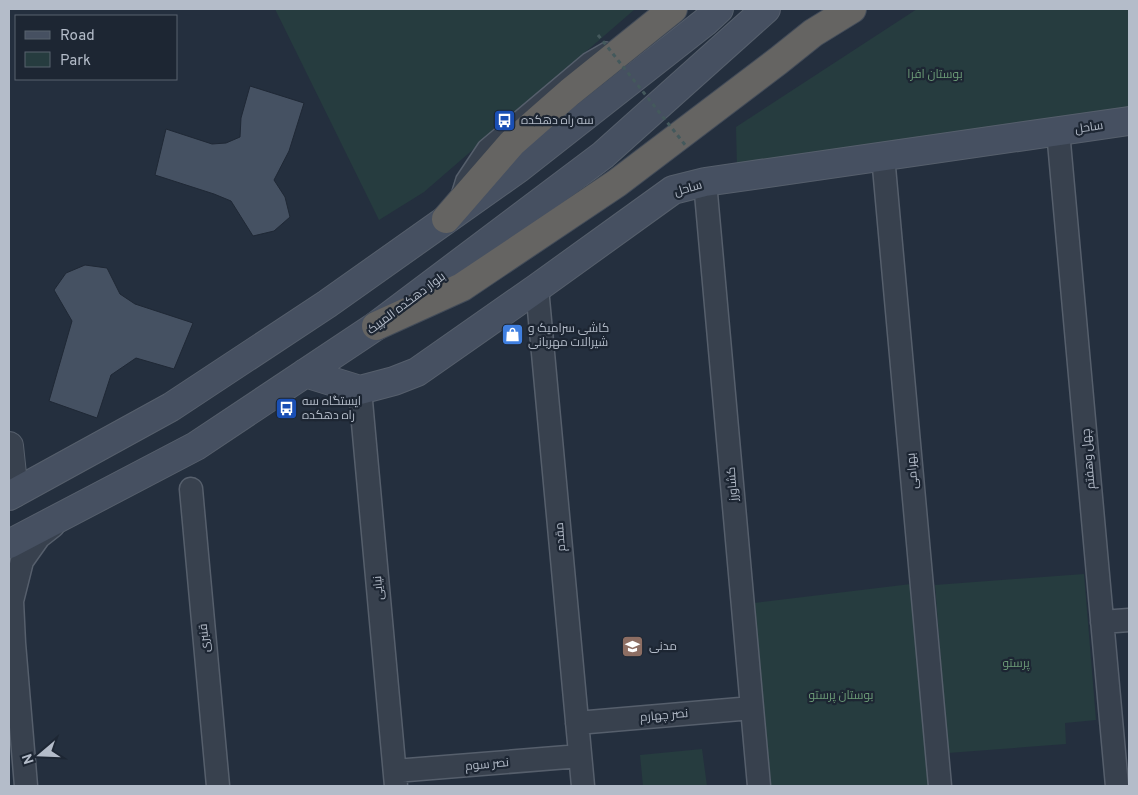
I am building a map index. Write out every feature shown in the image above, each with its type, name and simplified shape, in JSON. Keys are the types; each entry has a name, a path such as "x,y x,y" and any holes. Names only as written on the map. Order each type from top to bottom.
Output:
{"highway":[{"path":"448,217 512,143 570,92 673,9"},
{"path":"376,326 462,287 617,183 778,61 813,32 852,9"}],"main road":[{"path":"12,495 171,407 327,304 519,168 719,9"},
{"name":"بلوار دهکده المپیک","path":"9,544 196,446 376,326 603,155 766,9"},
{"name":"ساحل","path":"360,390 394,382 417,372 673,190 705,182 1129,121"},
{"path":"305,373 360,390"}],"street":[{"name":"چهل وهفتم","path":"1058,131 1117,786"},
{"name":"بهرامی","path":"884,156 940,786"},
{"name":"کشاورز","path":"705,182 759,786"},
{"name":"مقدم","path":"537,288 583,786"},
{"name":"نیایی","path":"360,390 395,779"},
{"path":"9,446 12,495"},
{"name":"قنبری","path":"191,489 218,786"},
{"path":"26,786 11,640 12,602 22,561 38,537 65,516"},
{"path":"1102,622 1129,620"},
{"name":"نصر چهارم","path":"577,723 752,708"},
{"name":"نصر سوم","path":"395,779 580,756"}],"path":[{"path":"598,35 686,146"}],"green space":[{"path":"275,9 635,9 424,192 379,220"},
{"name":"بوستان افرا","path":"917,9 1129,9 1129,111 737,169 736,127"},
{"name":"پرستو","path":"1084,574 1096,720 1065,723 1066,744 948,753 935,585"},
{"name":"بوستان پرستو","path":"911,584 928,786 771,786 754,603"},
{"path":"702,749 707,786 643,786 640,755"}],"building":[{"path":"250,86 304,103 289,151 274,180 285,197 290,217 274,231 253,236 231,201 155,175 166,129 212,144 226,143 240,137 241,118"},
{"path":"85,265 107,268 120,294 135,304 193,323 174,369 136,358 111,375 97,418 49,401 72,321 54,290 66,273"}],"place":[{"name":"سه راه دهکده","path":"505,120"},
{"name":"کاشی سرامیک و شیرالات مهربانی","path":"512,335"},
{"name":"ایستگاه سه راه دهکده","path":"286,408"},
{"name":"مدنی","path":"633,646"}]}
